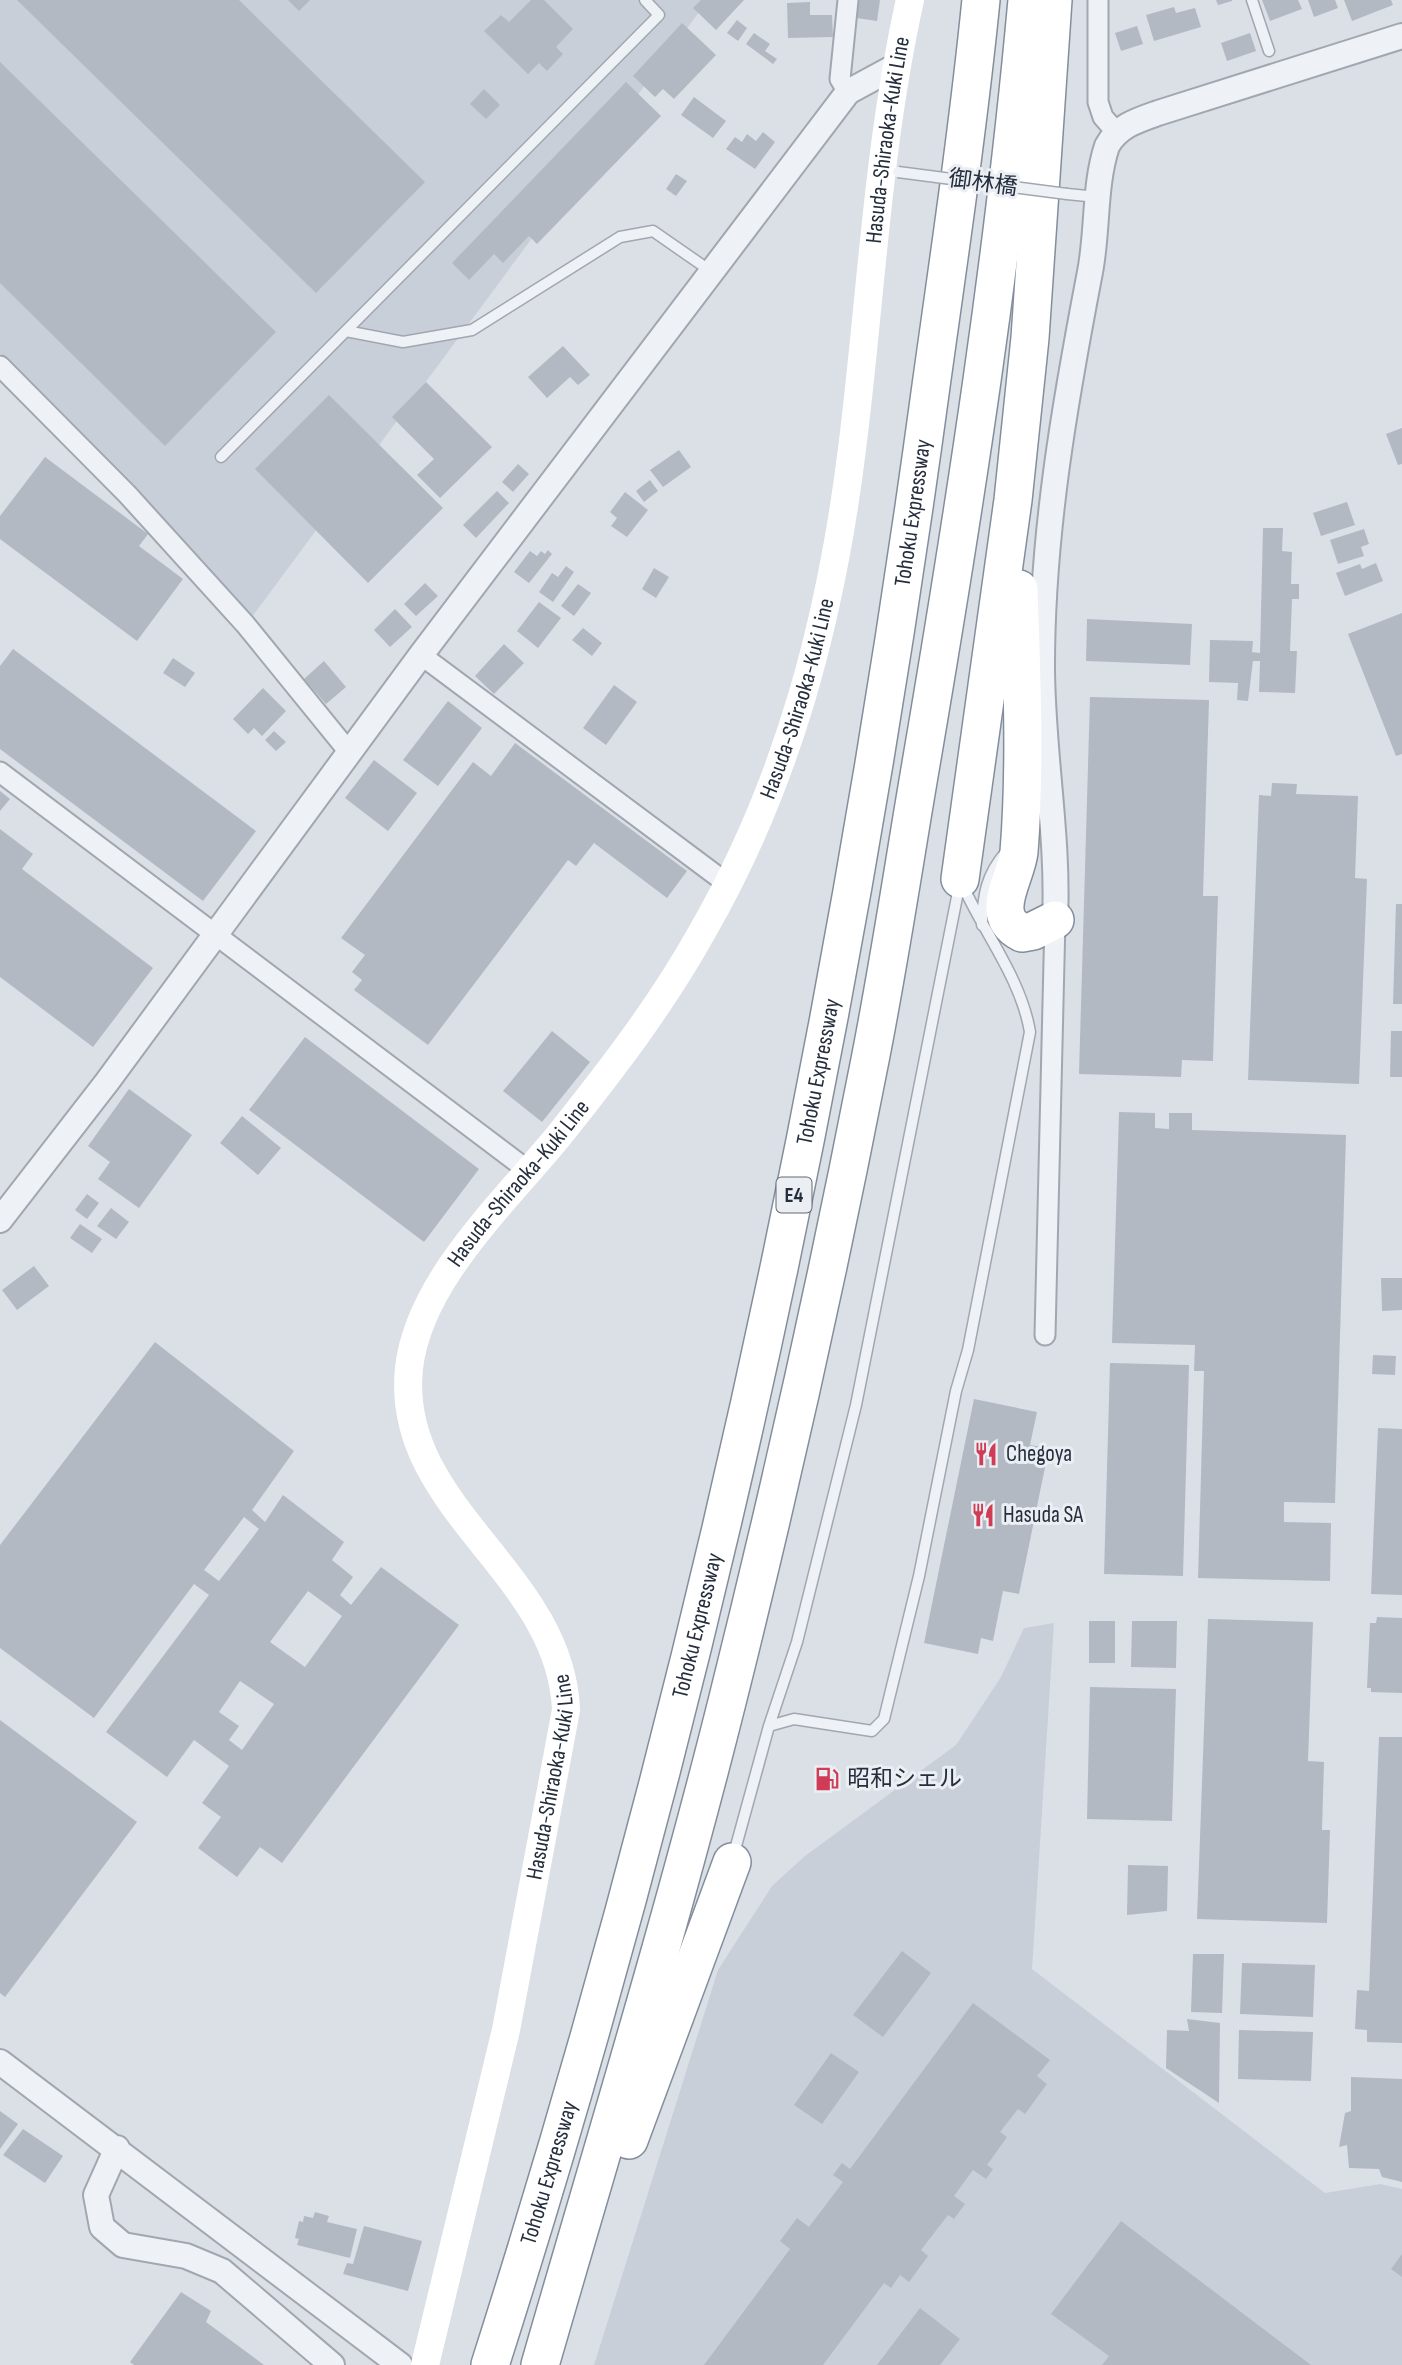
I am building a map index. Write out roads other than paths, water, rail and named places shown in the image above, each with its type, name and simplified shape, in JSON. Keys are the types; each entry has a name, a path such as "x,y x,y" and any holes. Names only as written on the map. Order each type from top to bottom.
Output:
{"highway":[{"name":"Tohoku Expressway","path":"490,2365 570,2105 631,1888 675,1720 755,1383 822,1057 875,775 969,121 981,0"},
{"name":"Tohoku Expressway","path":"540,2365 613,2123 726,1705 782,1475 870,1063 971,470 1008,196 1027,0"},
{"path":"960,879 1013,500 1030,338 1053,0"},
{"path":"1013,500 1020,626 1020,831 1018,862 1004,908 1007,920 1016,930 1026,933 1055,920"},
{"path":"553,2320 592,2238 670,2037 732,1862"}],"main road":[{"name":"Hasuda-Shiraoka-Kuki Line","path":"425,2365 506,2030 566,1710 561,1670 542,1626 518,1585 456,1508 424,1460 410,1414 410,1363 415,1338 425,1313 453,1266 604,1079 657,1005 729,885 782,763 819,639 852,451 889,171 896,66 910,0"}],"street":[{"path":"848,0 840,79 848,92"},
{"path":"1098,0 1098,102 1103,117 1117,133"},
{"path":"1045,1335 1057,880 1045,759 1042,665 1047,556 1065,405 1094,253 1104,155 1117,133 1132,122 1402,36"},
{"path":"4,1208 215,936 421,655 848,92 896,66"},
{"path":"0,366 127,494 245,624 349,752"},
{"path":"421,655 729,885"},
{"path":"0,772 530,1172"},
{"path":"0,2062 400,2365"},
{"path":"117,2148 96,2195 102,2227 123,2245 186,2256 222,2270 332,2365"}],"lane":[{"path":"221,457 659,15 645,0"},
{"path":"1252,0 1269,51"},
{"name":"御林橋","path":"889,171 1100,198"},
{"path":"346,331 403,342 472,330 620,237 653,231 713,272"},
{"path":"982,928 983,893 991,870 1020,831"},
{"path":"769,1726 794,1720 817,1721 872,1731 884,1719 919,1576 956,1391 968,1350 1030,1032 1025,1002 1015,979 982,928 960,879"},
{"path":"732,1862 769,1726 797,1642 856,1405 960,879"}],"place":[{"name":"Chegoya","path":"986,1454"},
{"name":"Hasuda SA","path":"983,1515"},
{"name":"昭和シェル","path":"827,1779"}]}
